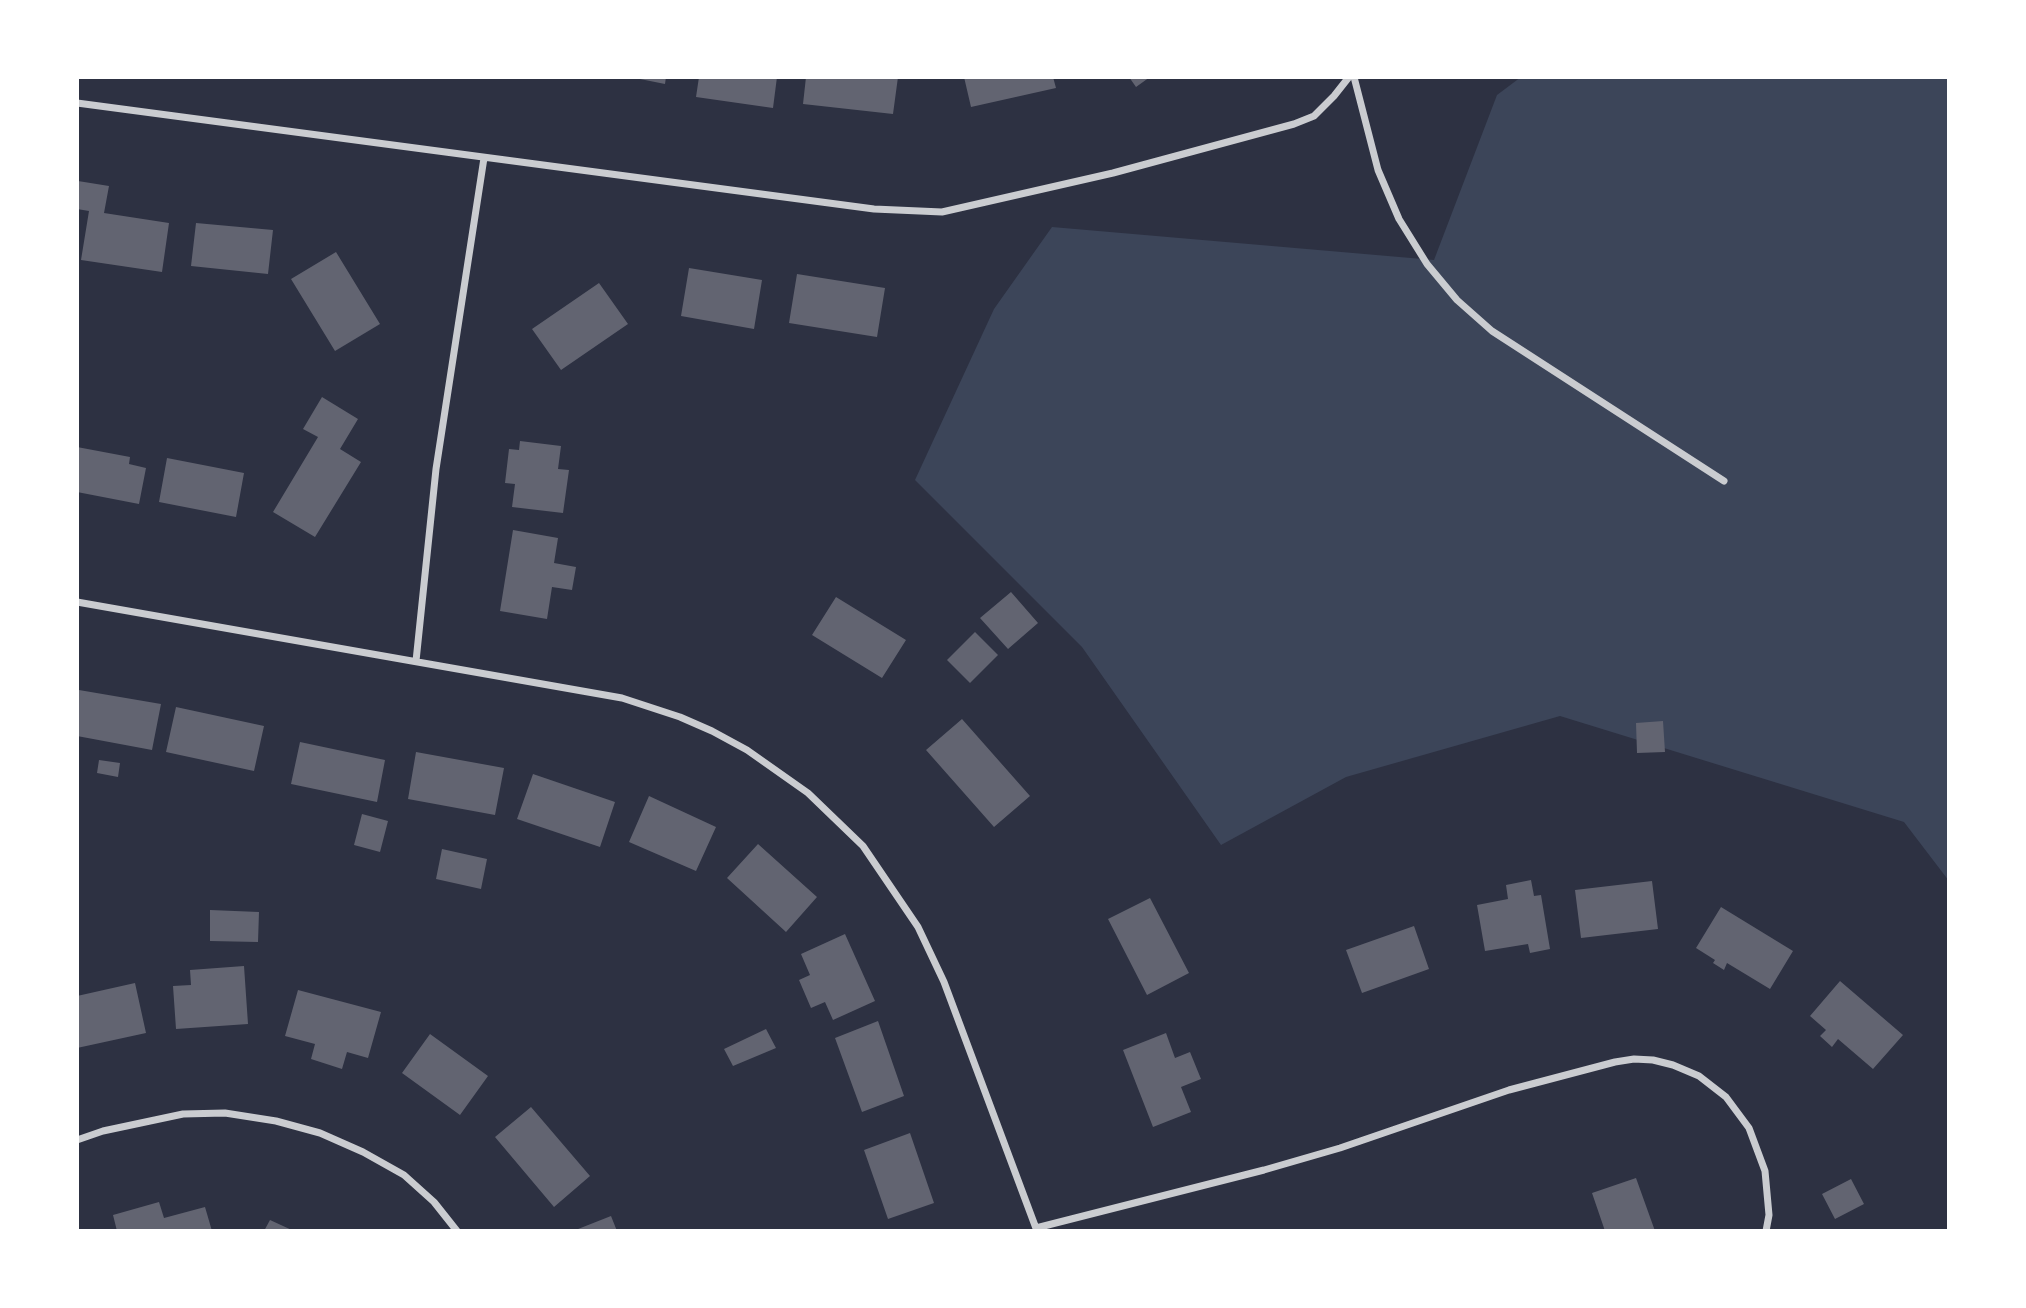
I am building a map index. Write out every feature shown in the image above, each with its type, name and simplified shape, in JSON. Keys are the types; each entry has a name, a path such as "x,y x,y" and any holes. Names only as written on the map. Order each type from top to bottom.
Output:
{"street":[{"path":"77,103 874,209 942,212 1114,173 1294,124 1314,116 1351,77"},
{"path":"1351,77 1378,170 1399,219 1427,264 1457,300 1492,331 1724,481"},
{"path":"416,661 436,469 484,158"},
{"path":"77,602 601,693 680,717 747,750 807,793 863,846 918,927 944,982 1036,1229 1290,1163 1509,1090 1634,1059 1673,1065 1699,1076 1726,1097 1749,1128 1765,1171 1769,1215 1766,1231"},
{"path":"77,1140 183,1114 225,1113 276,1121 320,1133 363,1152 404,1175 434,1202 457,1231"}],"shaded area":[{"path":"1521,77 1949,77 1949,881 1904,822 1560,716 1346,777 1221,845 1082,647 915,480 994,309 1052,227 1434,260 1497,95"}],"building":[{"path":"630,77 666,77 665,84"},
{"path":"699,77 777,77 773,108 696,97"},
{"path":"806,77 898,77 893,114 803,104"},
{"path":"964,77 1053,77 1056,88 971,107"},
{"path":"1129,77 1150,77 1136,87"},
{"path":"78,181 109,186 104,213 169,223 162,272 81,260 89,211 77,209"},
{"path":"196,223 273,230 268,274 191,266"},
{"path":"336,252 380,324 335,351 291,279"},
{"path":"689,268 762,280 754,329 681,316"},
{"path":"797,274 885,288 877,337 789,323"},
{"path":"599,283 628,324 561,370 532,329"},
{"path":"322,397 358,419 340,449 361,462 315,537 273,512 318,437 303,429"},
{"path":"520,441 561,446 558,469 569,470 563,513 512,507 515,484 505,483 509,449 519,450"},
{"path":"77,447 130,457 129,464 146,468 139,504 77,492"},
{"path":"167,458 244,473 236,517 159,502"},
{"path":"513,530 558,538 554,563 576,567 572,590 552,587 547,619 500,611"},
{"path":"1011,592 1038,623 1008,649 980,618"},
{"path":"836,597 906,640 882,678 812,635"},
{"path":"975,632 998,655 970,683 947,660"},
{"path":"79,690 161,704 152,750 77,736"},
{"path":"176,707 264,726 254,771 166,752"},
{"path":"962,719 1030,796 994,827 926,750"},
{"path":"1663,721 1665,752 1637,753 1636,723"},
{"path":"300,742 385,760 377,802 291,784"},
{"path":"416,752 504,768 495,815 408,799"},
{"path":"99,760 120,763 118,777 97,773"},
{"path":"533,774 615,802 600,847 517,819"},
{"path":"649,796 716,827 696,871 629,842"},
{"path":"362,814 388,821 380,852 354,845"},
{"path":"758,844 817,897 786,932 727,878"},
{"path":"442,849 487,859 481,889 436,879"},
{"path":"1531,880 1534,896 1541,895 1550,949 1530,953 1528,944 1485,951 1477,905 1508,899 1506,885"},
{"path":"1652,881 1658,929 1581,938 1575,890"},
{"path":"1150,898 1189,973 1147,995 1108,919"},
{"path":"1721,907 1793,951 1770,989 1727,963 1724,970 1713,963 1715,960 1696,948"},
{"path":"210,910 259,912 258,942 210,941"},
{"path":"1414,926 1429,969 1362,993 1346,950"},
{"path":"845,934 875,1001 833,1020 825,1002 811,1008 799,980 810,975 801,954"},
{"path":"244,966 248,1024 176,1029 173,986 191,985 190,970"},
{"path":"1840,981 1903,1035 1873,1069 1838,1039 1832,1047 1820,1036 1826,1030 1810,1016"},
{"path":"135,983 146,1033 77,1048 77,996"},
{"path":"298,990 381,1012 368,1058 347,1052 342,1069 311,1059 315,1044 285,1036"},
{"path":"878,1021 904,1096 862,1112 835,1038"},
{"path":"766,1029 776,1048 733,1066 724,1049"},
{"path":"1166,1033 1175,1058 1190,1052 1201,1079 1181,1087 1191,1112 1153,1127 1123,1050"},
{"path":"430,1034 488,1076 460,1115 402,1073"},
{"path":"531,1107 590,1176 554,1207 495,1137"},
{"path":"910,1133 934,1203 888,1219 864,1150"},
{"path":"1636,1178 1655,1231 1605,1231 1592,1193"},
{"path":"1851,1179 1864,1204 1835,1219 1822,1194"},
{"path":"159,1202 164,1218 205,1207 212,1231 117,1231 113,1215"},
{"path":"611,1216 617,1231 573,1231"},
{"path":"270,1220 294,1231 264,1231"}]}
